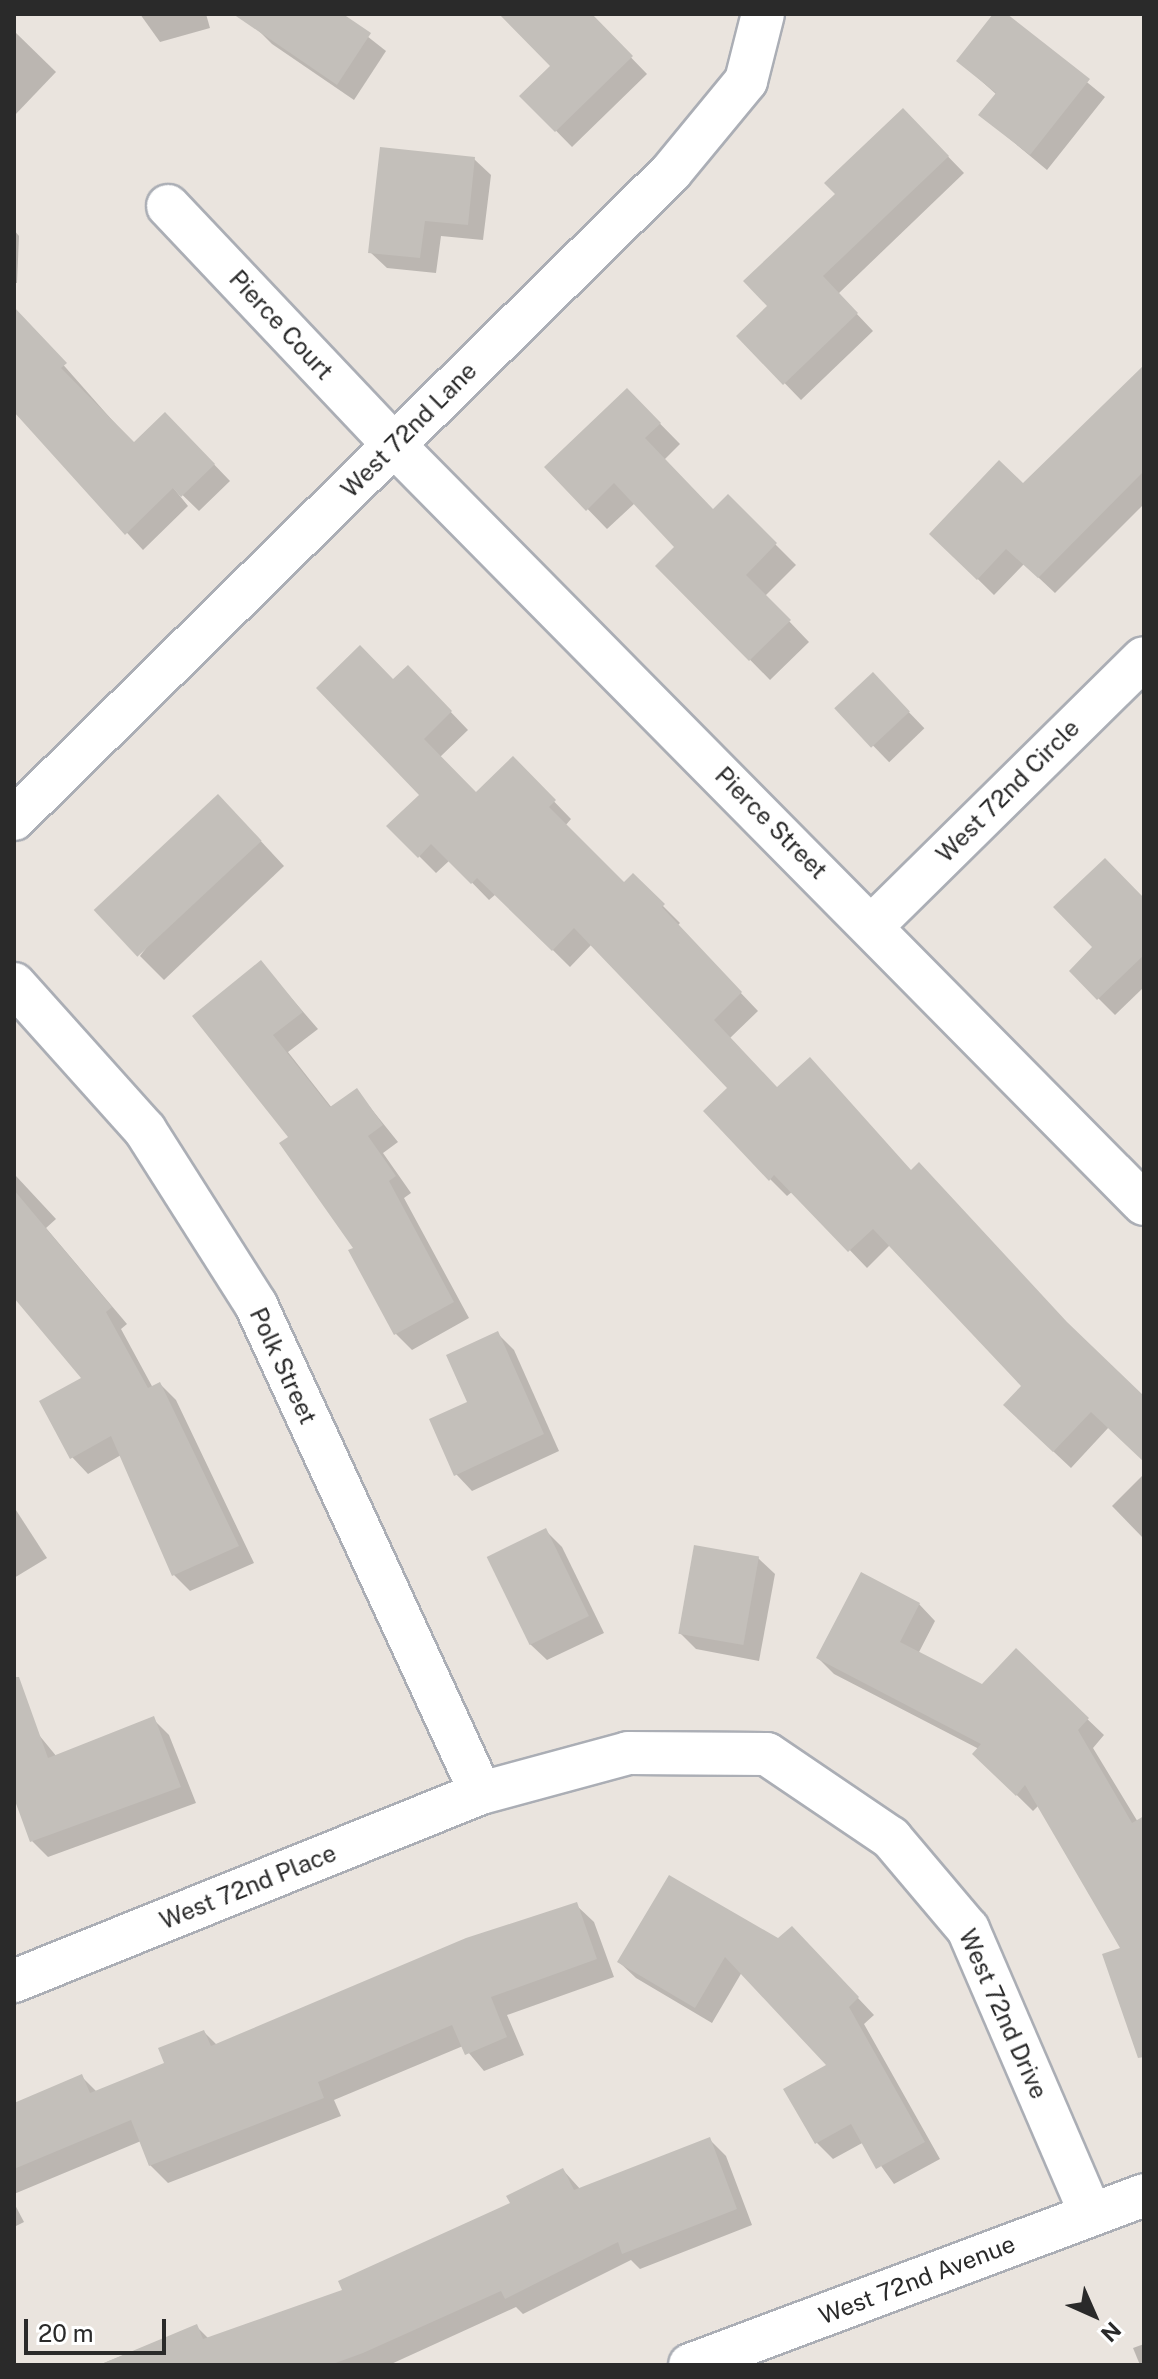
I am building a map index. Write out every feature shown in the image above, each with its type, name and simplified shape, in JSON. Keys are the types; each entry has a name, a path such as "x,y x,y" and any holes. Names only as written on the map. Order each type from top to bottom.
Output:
{"street":[{"name":"West 72nd Lane","path":"14,819 671,172 746,81 763,14"},
{"name":"Pierce Court","path":"168,206 394,445"},
{"name":"Pierce Street","path":"394,445 873,925 1144,1204"},
{"name":"West 72nd Circle","path":"873,925 1144,658"},
{"name":"Polk Street","path":"14,984 145,1130 256,1305 481,1793"},
{"name":"West 72nd Drive","path":"481,1793 628,1753 767,1754 891,1838 968,1929 1091,2215"},
{"name":"West 72nd Place","path":"14,1981 481,1793"},
{"name":"West 72nd Avenue","path":"714,2361 1144,2195"}],"building":[{"path":"233,14 343,14 371,33 337,85"},
{"path":"499,14 592,14 633,56 555,132 519,96 550,66"},
{"path":"993,14 1007,14 1090,79 1030,155 978,115 996,93 956,61"},
{"path":"903,108 949,156 823,276 858,313 783,385 736,336 767,306 743,281 835,194 824,183"},
{"path":"380,147 475,157 468,225 425,221 420,258 368,253"},
{"path":"14,307 67,363 61,368 134,442 165,412 215,464 181,497 173,488 125,535 14,412"},
{"path":"1144,365 1144,471 1038,578 1006,549 977,580 929,534 999,460 1023,483"},
{"path":"627,388 661,423 645,438 713,509 728,494 777,543 746,575 791,620 749,661 655,566 674,547 614,483 586,511 544,467"},
{"path":"360,645 393,679 408,665 452,711 424,739 476,792 513,756 556,800 549,807 624,882 633,873 665,904 662,907 742,992 714,1020 777,1087 810,1057 911,1170 919,1162 1067,1322 1144,1396 1144,1462 1091,1412 1053,1452 1003,1405 1021,1386 873,1229 848,1252 774,1175 769,1181 703,1111 727,1088 574,928 552,951 477,878 471,884 431,844 418,858 386,826 419,795 316,688"},
{"path":"873,672 910,711 871,748 834,708"},
{"path":"218,794 262,841 137,957 94,910"},
{"path":"1105,858 1144,898 1144,955 1097,1000 1069,971 1092,947 1053,907"},
{"path":"261,960 303,1012 273,1035 330,1107 357,1088 383,1125 368,1136 396,1176 389,1181 454,1302 394,1335 348,1250 353,1248 279,1143 288,1137 192,1016"},
{"path":"14,1190 112,1307 106,1312 148,1388 160,1382 239,1546 172,1576 111,1436 70,1459 39,1401 81,1378 14,1298"},
{"path":"498,1331 544,1434 454,1476 429,1419 467,1402 446,1355"},
{"path":"546,1528 589,1616 530,1645 487,1557"},
{"path":"694,1545 759,1556 743,1645 678,1634"},
{"path":"861,1572 920,1603 900,1642 982,1684 1016,1648 1089,1718 1078,1730 1132,1823 1144,1816 1144,2057 1138,2058 1102,1954 1120,1948 1025,1785 1016,1796 972,1754 981,1744 816,1658"},
{"path":"14,1677 19,1677 48,1758 154,1716 181,1787 30,1842 14,1798"},
{"path":"669,1875 778,1938 792,1926 859,1997 849,2007 925,2142 876,2169 851,2124 815,2144 783,2089 826,2065 725,1957 695,2008 617,1962"},
{"path":"577,1902 597,1959 491,1997 507,2037 465,2055 452,2025 318,2082 324,2098 149,2166 131,2120 14,2169 14,2103 82,2074 90,2093 164,2063 158,2048 204,2030 211,2046 466,1938"},
{"path":"710,2137 737,2209 622,2254 618,2242 505,2299 501,2291 363,2353 330,2365 99,2365 197,2324 203,2339 342,2290 338,2281 510,2203 506,2196 563,2168 574,2190"}]}
